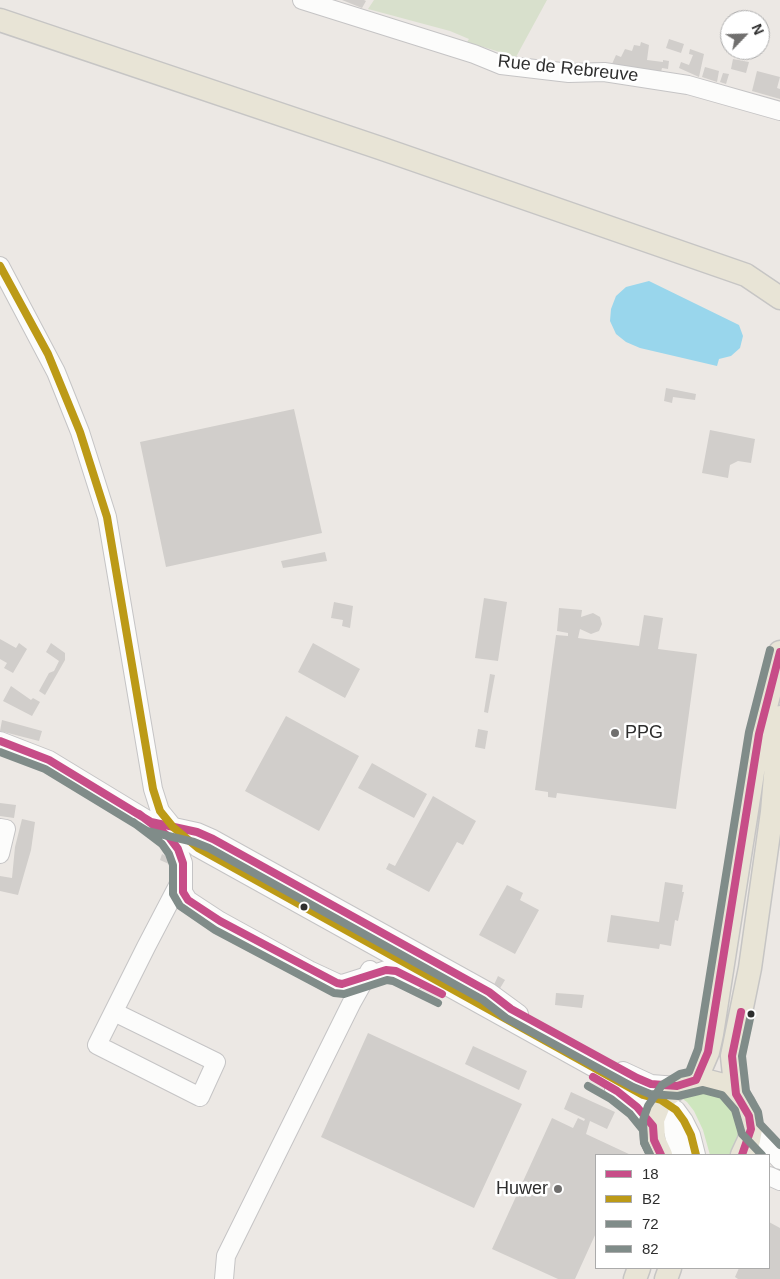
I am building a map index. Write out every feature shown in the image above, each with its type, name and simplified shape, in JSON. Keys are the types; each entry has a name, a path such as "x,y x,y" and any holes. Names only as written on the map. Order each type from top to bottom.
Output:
{"main road":[{"path":"0,20 380,148 746,275 780,279"},
{"path":"746,275 780,298"},
{"path":"661,1154 654,1140 665,1099 708,1052 759,734 780,652"},
{"path":"742,1154 749,1140 751,1128 746,1110 736,1094 732,1056 754,939 772,812 780,717"},
{"path":"665,1099 716,1082 736,1094"}],"street":[{"name":"Rue de Rebreuve","path":"302,0 474,54 502,66 569,73 604,72 688,85 780,111"},
{"path":"0,266 56,372 80,432 107,517 153,789 160,811 173,827"},
{"path":"0,741 50,760 151,822 173,843 182,872 183,892 188,900 220,921 309,970 342,984 352,1002"},
{"path":"151,822 198,832 205,843 378,948 665,1099 678,1154"},
{"path":"0,828 6,830 0,854"},
{"path":"114,1012 216,1062 200,1097 97,1045 165,911 190,853 205,843"},
{"path":"205,843 375,930 489,992 511,1009 651,1084 684,1121 691,1135 696,1154"},
{"path":"165,911 188,900"},
{"path":"224,1279 226,1256 352,1002 375,961 378,948 375,930"},
{"path":"342,984 386,970 396,971 604,1082 637,1107 665,1099"},
{"path":"751,1128 780,1160"}],"green space":[{"path":"374,0 547,0 516,57 467,42 469,39 450,31 368,9"},
{"path":"696,1086 733,1100 743,1128 732,1154 710,1154 703,1130 694,1111 687,1102 677,1095"}],"water":[{"path":"649,281 739,325 743,336 740,348 731,356 719,359 717,366 640,348 626,342 616,334 610,321 611,309 616,296 626,287"}],"building":[{"path":"342,0 364,0 366,1 362,8"},
{"path":"669,39 684,44 681,53 666,48"},
{"path":"641,42 649,45 647,60 669,61 668,69 662,68 661,72 612,64 616,55 621,57 625,49 632,51 634,45 640,46"},
{"path":"690,49 704,54 699,77 679,68 681,62 689,65 693,55 689,54"},
{"path":"733,60 749,62 746,73 731,69"},
{"path":"705,67 719,71 717,82 702,77"},
{"path":"757,71 780,77 777,88 780,89 780,99 752,91"},
{"path":"723,73 729,74 726,84 720,82"},
{"path":"666,388 696,394 695,400 673,397 672,403 664,401"},
{"path":"294,409 322,533 166,567 140,442"},
{"path":"710,430 755,439 751,463 738,461 730,465 728,478 702,473"},
{"path":"325,552 327,561 283,568 281,561"},
{"path":"484,598 507,602 498,661 475,658"},
{"path":"334,602 353,606 350,628 342,626 343,620 331,618"},
{"name":"PPG","path":"559,608 582,610 581,617 593,613 600,617 602,624 599,631 591,634 580,629 578,638 639,646 644,615 663,618 658,649 697,654 676,809 557,793 556,798 548,797 548,792 535,790 556,635 568,636 568,633 557,631"},
{"path":"0,639 16,648 19,643 27,649 13,673 4,668 7,663 0,659"},
{"path":"51,643 65,653 65,660 45,695 39,691 49,673 54,671 59,661 46,652"},
{"path":"313,643 360,669 345,698 298,672"},
{"path":"490,674 495,675 488,713 484,712"},
{"path":"11,686 31,700 33,698 40,702 32,716 3,701"},
{"path":"286,716 359,756 319,831 245,791"},
{"path":"2,720 42,731 39,741 0,731"},
{"path":"478,729 488,731 485,749 475,747"},
{"path":"372,763 427,794 414,818 358,788"},
{"path":"433,796 476,821 463,845 457,842 429,892 386,869 389,863 395,866"},
{"path":"0,803 16,805 14,818 0,816"},
{"path":"22,819 35,822 31,850 18,895 0,891 0,876 12,878 15,847"},
{"path":"162,854 174,860 171,865 160,860"},
{"path":"665,882 683,885 682,892 684,892 678,921 675,920 671,946 660,944 659,949 607,942 611,915 659,922"},
{"path":"507,885 523,893 520,900 539,910 515,954 479,935"},
{"path":"498,976 505,980 499,990 493,987"},
{"path":"556,993 584,995 582,1008 555,1005"},
{"path":"368,1033 522,1104 474,1208 321,1137"},
{"path":"473,1046 527,1071 519,1090 465,1064"},
{"name":"Huwer","path":"571,1092 615,1112 607,1129 590,1121 586,1134 629,1154 595,1154 595,1235 575,1279 558,1279 492,1249 552,1118 573,1128 578,1118 584,1121 585,1119 564,1109"},
{"path":"770,1223 780,1228 780,1279 738,1279 735,1277 739,1269 770,1269"}],"transit line":[{"name":"B2","path":"0,266 48,354 80,432 107,517 153,789 160,811 173,827 198,848 643,1095 661,1100 676,1110 684,1121 691,1135 696,1154"},
{"name":"82","path":"650,1154 644,1142 643,1120 648,1106 662,1085 680,1074 689,1072 698,1049 749,732 770,650"},
{"name":"18","path":"0,741 49,760 151,822 197,832 213,839 489,992 511,1009 637,1078 651,1084 677,1086 696,1080 708,1052 759,734 780,652"},
{"name":"72","path":"0,752 45,769 147,831 194,842 209,848 483,1000 506,1018 633,1087 650,1094 678,1096 703,1090 722,1095 735,1110 742,1134 761,1154"},
{"name":"18","path":"139,814 169,837 178,849 183,863 183,892 188,900 220,921 337,983 342,984 386,970 396,971 442,994"},
{"name":"72","path":"133,822 162,844 169,854 173,865 173,894 180,906 215,930 334,993 344,994 387,980 393,981 438,1003"},
{"name":"18","path":"741,1012 732,1056 736,1094 749,1116 751,1129 742,1154"},
{"name":"82","path":"751,1014 742,1056 746,1091 758,1112 760,1124 780,1145"},
{"name":"18","path":"593,1077 617,1091 637,1107 653,1126 654,1140 661,1154"},
{"name":"72","path":"588,1086 611,1099 630,1114 643,1130 644,1143 650,1154"}],"place":[{"name":"PPG","path":"615,733"},
{"name":"Huwer","path":"558,1189"}]}
